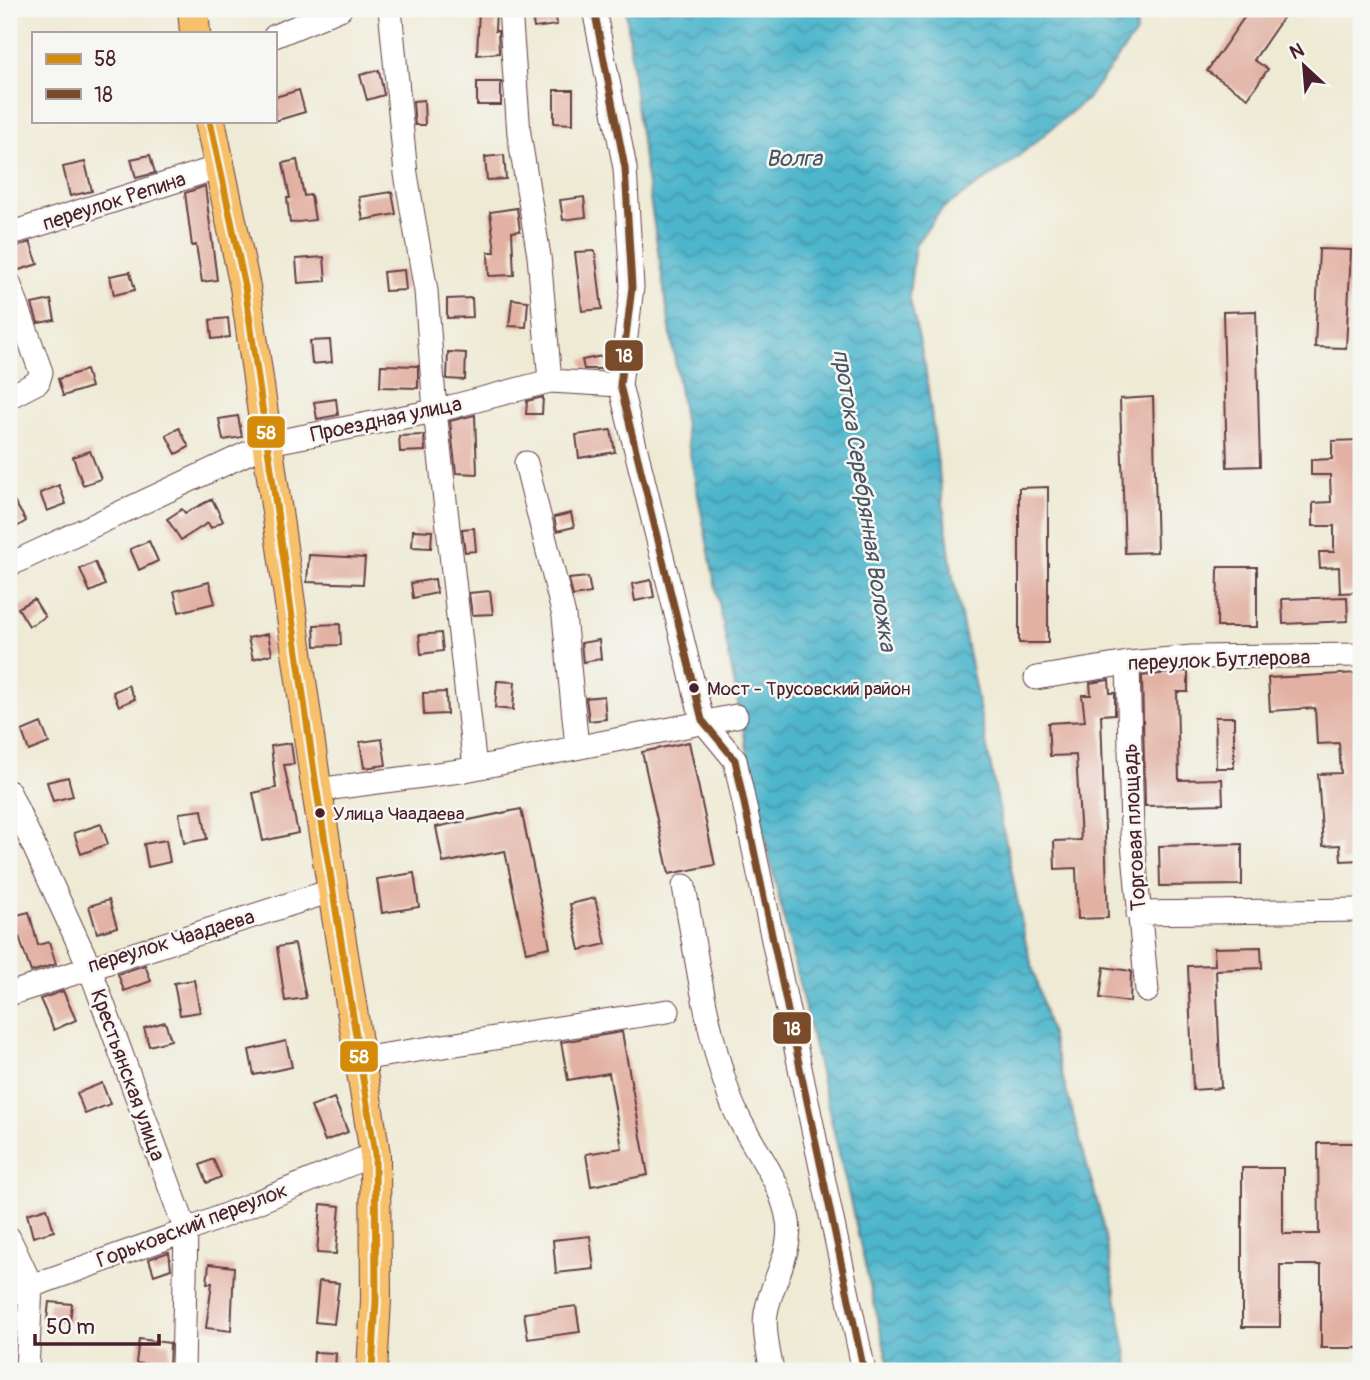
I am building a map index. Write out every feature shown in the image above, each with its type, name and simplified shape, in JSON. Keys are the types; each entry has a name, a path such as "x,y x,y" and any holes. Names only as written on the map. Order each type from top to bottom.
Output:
{"main road":[{"path":"193,9 195,32"},
{"path":"210,122 245,287 317,790 375,1154 376,1300 372,1371"}],"street":[{"path":"276,36 340,9"},
{"path":"390,9 406,174 426,291 435,411 475,768"},
{"path":"510,9 519,134 539,256 550,381"},
{"path":"594,9 625,168 632,287 620,385 702,720 735,761 864,1371"},
{"name":"переулок Репина","path":"9,234 219,167"},
{"path":"9,284 40,367 41,377 33,386 9,397"},
{"name":"Проездная улица","path":"9,565 269,443 435,411 550,381 620,385"},
{"path":"526,463 564,616 577,747"},
{"name":"переулок Бутлерова","path":"1036,678 1128,663 1192,657 1361,655"},
{"name":"Торговая площадь","path":"1128,663 1129,776 1138,913 1147,991"},
{"path":"317,790 475,768 702,720 736,716"},
{"name":"Крестьянская улица","path":"9,792 89,966 186,1231 183,1371"},
{"path":"684,886 702,993 729,1098 782,1197 788,1221 785,1257 775,1278 765,1317 772,1371"},
{"name":"переулок Чаадаева","path":"9,994 89,966 334,890"},
{"path":"1138,913 1361,910"},
{"path":"360,1059 668,1011"},
{"name":"Горьковский переулок","path":"9,1294 186,1231 375,1154"},
{"path":"9,1238 31,1285 27,1371"}],"water":[{"name":"Волга","path":"626,9 1139,9 1136,33 1088,98 1009,164 942,209 915,245 909,295 925,366 952,571 1026,944 1101,1216 1130,1371 890,1371 760,817 686,433 637,113"}],"building":[{"path":"479,9 496,9 495,31 498,31 499,53 477,55"},
{"path":"531,9 555,9 557,25 534,28"},
{"path":"1250,9 1289,9 1254,60 1268,69 1248,98 1207,71"},
{"path":"379,70 384,95 367,100 360,75"},
{"path":"477,82 501,82 501,105 477,105"},
{"path":"299,90 305,112 276,121 276,97"},
{"path":"554,90 573,90 573,124 554,123"},
{"path":"424,100 425,125 415,125 413,101"},
{"path":"150,155 155,173 136,178 131,159"},
{"path":"504,155 506,179 487,180 485,157"},
{"path":"297,160 304,196 311,195 315,220 290,223 287,198 290,198 283,163"},
{"path":"85,162 92,191 70,196 63,167"},
{"path":"205,186 217,280 202,282 196,245 192,246 185,193"},
{"path":"392,192 396,214 363,220 359,197"},
{"path":"584,197 586,217 563,220 560,200"},
{"path":"517,208 520,231 512,232 514,275 489,276 488,252 495,252 490,212"},
{"path":"30,242 38,264 16,271 9,249"},
{"path":"1319,249 1351,250 1346,348 1315,347"},
{"path":"595,251 602,309 582,311 575,252"},
{"path":"324,257 326,281 298,283 296,259"},
{"path":"404,270 406,290 385,291 383,272"},
{"path":"130,272 135,290 114,295 110,276"},
{"path":"472,298 473,317 447,318 447,299"},
{"path":"512,299 528,301 526,327 509,326"},
{"path":"51,300 55,320 38,323 32,304"},
{"path":"1256,311 1260,466 1227,467 1223,312"},
{"path":"228,318 230,337 212,339 210,320"},
{"path":"330,340 332,362 312,364 310,341"},
{"path":"448,352 466,353 465,380 447,379"},
{"path":"602,356 604,369 584,369 582,360"},
{"path":"381,365 418,366 418,388 380,387"},
{"path":"86,370 91,387 63,396 58,379"},
{"path":"543,397 542,414 526,414 527,401"},
{"path":"1153,397 1157,552 1125,553 1120,399"},
{"path":"336,399 338,415 317,419 314,402"},
{"path":"475,415 477,474 456,473 450,421"},
{"path":"238,416 242,437 223,440 219,419"},
{"path":"179,428 189,447 176,454 166,435"},
{"path":"611,430 615,452 579,458 576,435"},
{"path":"424,435 425,451 400,452 399,436"},
{"path":"1361,440 1361,592 1340,593 1339,567 1320,568 1319,552 1334,552 1334,526 1313,526 1313,503 1331,502 1330,475 1311,475 1311,460 1332,459 1332,441"},
{"path":"90,451 101,479 83,485 73,457"},
{"path":"59,485 66,504 47,511 40,493"},
{"path":"1048,487 1048,643 1019,643 1019,488"},
{"path":"9,492 26,521 9,532"},
{"path":"212,499 223,521 211,528 208,523 181,540 167,519 182,509 185,513"},
{"path":"571,513 574,527 557,531 554,517"},
{"path":"474,528 476,551 465,552 462,529"},
{"path":"413,530 432,531 431,548 412,547"},
{"path":"149,541 158,561 139,570 130,549"},
{"path":"309,555 365,558 363,584 307,582"},
{"path":"95,562 105,585 90,592 80,569"},
{"path":"1218,567 1257,567 1257,627 1217,627"},
{"path":"588,577 591,593 573,596 569,579"},
{"path":"435,579 437,593 413,598 411,583"},
{"path":"651,580 654,597 635,601 632,584"},
{"path":"209,582 215,603 179,612 174,591"},
{"path":"490,591 493,614 472,615 469,593"},
{"path":"1347,597 1348,621 1283,624 1282,599"},
{"path":"34,599 45,617 29,626 18,608"},
{"path":"340,624 341,645 315,646 314,625"},
{"path":"441,633 443,651 421,654 419,635"},
{"path":"268,634 272,654 253,659 248,638"},
{"path":"599,640 601,659 583,662 581,643"},
{"path":"1188,671 1188,692 1177,692 1179,780 1222,779 1223,804 1145,806 1142,676"},
{"path":"1359,673 1361,860 1341,861 1340,845 1323,846 1318,774 1341,773 1339,743 1317,744 1315,708 1270,711 1268,678"},
{"path":"1109,680 1110,693 1115,693 1115,714 1101,715 1108,918 1078,919 1076,868 1055,869 1054,841 1081,840 1076,755 1050,756 1048,723 1085,721 1082,695 1091,695 1090,683"},
{"path":"497,681 515,682 513,710 495,708"},
{"path":"128,685 135,699 119,706 113,692"},
{"path":"446,692 447,714 424,715 423,693"},
{"path":"604,696 606,719 589,721 586,698"},
{"path":"1215,717 1234,717 1234,768 1216,768"},
{"path":"41,723 49,743 29,751 22,731"},
{"path":"382,739 386,765 364,768 360,742"},
{"path":"689,742 715,865 669,874 642,752"},
{"path":"291,743 294,764 284,765 298,833 263,841 253,793 276,788 271,746"},
{"path":"68,777 73,796 53,801 47,782"},
{"path":"521,809 550,947 526,952 505,851 443,863 436,827"},
{"path":"202,810 207,839 184,843 179,813"},
{"path":"101,824 108,844 81,854 74,833"},
{"path":"166,840 170,862 148,867 144,844"},
{"path":"1242,844 1242,885 1160,886 1159,846"},
{"path":"414,873 419,907 382,913 377,879"},
{"path":"595,898 606,944 580,950 570,904"},
{"path":"109,900 117,927 97,933 89,906"},
{"path":"29,912 38,945 49,942 56,964 31,972 19,937 15,938 9,917"},
{"path":"295,944 306,998 285,1001 277,947"},
{"path":"1261,947 1262,968 1216,970 1221,1088 1193,1090 1188,966 1215,965 1214,948"},
{"path":"145,965 151,981 124,991 118,974"},
{"path":"1104,967 1131,971 1130,1002 1100,998"},
{"path":"194,980 200,1012 180,1015 174,983"},
{"path":"63,991 76,1020 54,1030 40,999"},
{"path":"165,1022 171,1040 149,1046 144,1028"},
{"path":"622,1032 648,1175 591,1186 586,1154 622,1148 609,1073 568,1080 561,1042"},
{"path":"286,1041 292,1067 254,1075 249,1050"},
{"path":"102,1083 110,1104 85,1114 77,1093"},
{"path":"334,1098 348,1132 325,1141 311,1107"},
{"path":"1318,1143 1359,1143 1360,1348 1321,1348 1321,1265 1280,1265 1280,1327 1242,1327 1242,1168 1283,1168 1283,1234 1319,1234"},
{"path":"213,1159 221,1177 207,1183 200,1165"},
{"path":"321,1204 340,1206 336,1254 317,1253"},
{"path":"47,1208 54,1231 33,1237 27,1214"},
{"path":"590,1236 594,1269 556,1273 553,1240"},
{"path":"169,1252 171,1269 154,1275 149,1259"},
{"path":"209,1264 234,1267 231,1331 206,1328 212,1283 207,1283"},
{"path":"319,1281 339,1283 334,1324 315,1322"},
{"path":"49,1302 72,1304 70,1322 47,1320"},
{"path":"576,1306 580,1332 528,1339 524,1313"},
{"path":"139,1339 170,1343 169,1368 136,1363"},
{"path":"314,1352 336,1353 335,1371 313,1371"}],"transit line":[{"name":"18","path":"594,9 625,168 632,287 620,385 702,720 735,760 864,1371"},
{"name":"58","path":"210,122 245,287 315,779 375,1154 376,1300 372,1371"}],"place":[{"name":"Мост - Трусовский район","path":"694,688"},
{"name":"Улица Чаадаева","path":"320,813"}],"water label":[{"name":"протока Серебрянная Воложка","path":"865,500"}]}
